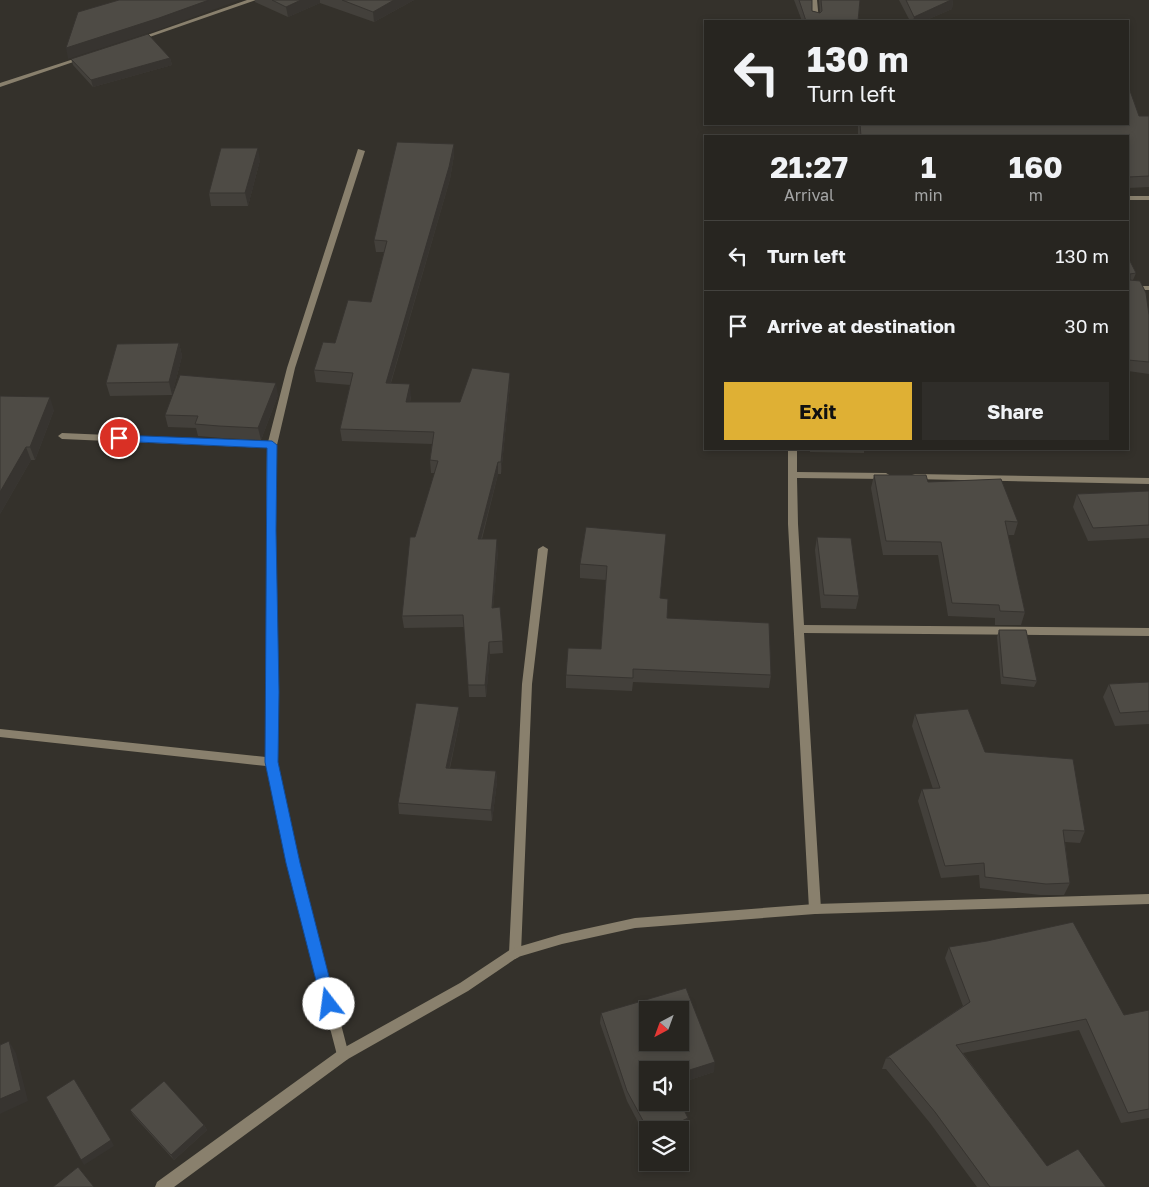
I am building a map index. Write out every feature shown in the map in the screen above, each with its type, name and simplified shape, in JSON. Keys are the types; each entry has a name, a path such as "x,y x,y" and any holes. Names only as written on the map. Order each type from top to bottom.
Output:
{"street":[{"path":"127,44 253,0"},
{"path":"814,0 816,20"},
{"path":"0,85 90,55"},
{"path":"343,1055 293,863 271,762 273,692 270,531 272,445 291,368 361,152"},
{"path":"1129,198 1149,198"},
{"path":"1129,288 1149,288"},
{"path":"62,436 272,445"},
{"path":"792,450 815,909"},
{"path":"792,475 1149,481"},
{"path":"515,953 527,684 543,549"},
{"path":"800,629 1149,632"},
{"path":"0,733 271,762"},
{"path":"162,1187 343,1055 464,987 515,953 562,939 635,923 815,909 1149,898"}],"building":[{"path":"119,0 209,0 66,48 78,12"},
{"path":"272,0 301,0 286,7"},
{"path":"342,0 394,0 373,12"},
{"path":"799,0 812,0 812,11 820,13 822,11 821,0 860,0 858,20 806,20"},
{"path":"906,0 951,0 914,17"},
{"path":"148,34 170,58 91,80 71,59"},
{"path":"1129,88 1139,116 1149,116 1149,176 1129,177 1129,135 861,135 860,125 1129,125"},
{"path":"397,142 454,144 386,383 410,384 406,402 460,402 472,368 510,373 501,462 498,462 478,539 497,539 492,608 500,607 503,641 489,642 485,685 468,685 463,615 402,616 410,537 415,537 438,461 430,460 434,432 340,429 353,373 314,370 323,342 335,343 348,300 371,302 387,241 374,240"},
{"path":"221,148 258,148 245,193 209,193"},
{"path":"1129,259 1136,273 1130,274 1130,280 1140,281 1146,293 1149,315 1149,362 1129,360"},
{"path":"179,343 169,382 106,383 117,344"},
{"path":"180,375 276,383 258,428 195,424 198,416 165,415"},
{"path":"0,396 50,397 30,447 26,447 0,492"},
{"path":"874,475 926,475 928,482 1001,479 1018,522 1005,521 1025,612 1000,611 999,605 952,603 941,542 886,541"},
{"path":"1149,491 1149,525 1093,528 1077,494"},
{"path":"586,527 666,534 660,598 668,599 667,618 769,623 771,675 633,669 633,678 566,675 568,648 601,649 607,566 580,564"},
{"path":"817,537 851,538 859,596 824,595"},
{"path":"999,630 1026,630 1037,681 1003,677"},
{"path":"1149,682 1149,711 1120,713 1109,684"},
{"path":"416,703 459,707 446,768 496,771 491,810 398,803"},
{"path":"968,709 985,752 1073,759 1085,831 1063,830 1070,883 1046,884 985,877 984,863 945,866 922,789 940,788 915,714"},
{"path":"1073,922 1124,1015 1149,1010 1149,1109 1128,1113 1086,1019 956,1045 1047,1166 1078,1149 1106,1187 990,1187 935,1112 890,1058 886,1058 970,1002 949,947 987,941"},
{"path":"686,988 715,1062 689,1070 689,1061 639,1061 639,1111 684,1111 688,1118 682,1121 643,1121 627,1091 601,1013 639,1002 639,1051 689,1051 689,1001 642,1001"},
{"path":"9,1041 21,1090 0,1099 0,1045"},
{"path":"74,1079 111,1140 81,1160 46,1097"},
{"path":"164,1081 204,1125 171,1155 130,1110"},
{"path":"78,1167 94,1187 53,1187"}],"route":[{"path":"119,438 272,445 270,531 273,692 271,762 293,863 329,1004"}]}
